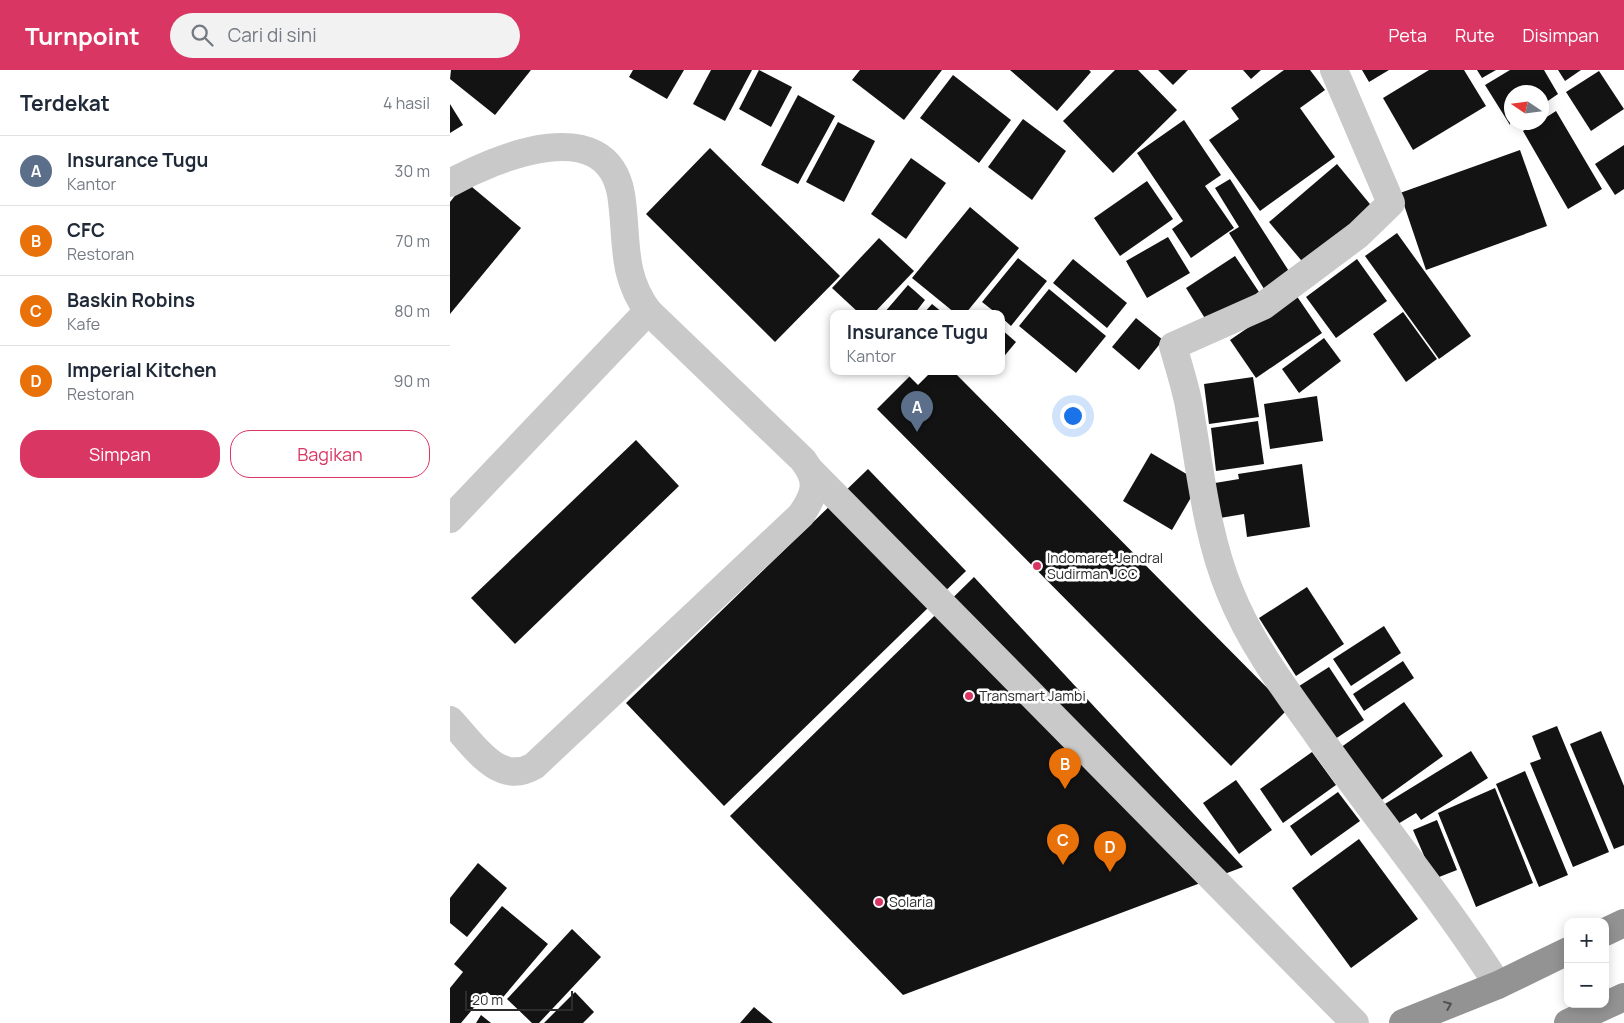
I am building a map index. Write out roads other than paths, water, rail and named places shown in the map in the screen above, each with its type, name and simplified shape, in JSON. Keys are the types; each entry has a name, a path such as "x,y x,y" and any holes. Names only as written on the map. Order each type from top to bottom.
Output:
{"highway":[{"path":"1609,930 1624,923"},
{"path":"1403,1023 1498,985 1564,953"},
{"path":"1568,1023 1624,997"}],"street":[{"path":"1334,70 1391,203 1358,235 1263,306 1173,346 1188,398 1216,549 1229,591 1245,627 1272,671 1350,781 1463,931 1498,985"},
{"path":"450,183 474,170 500,160 551,147 568,146 593,154 606,163 621,193 627,264 637,296 648,311 803,460 812,472 1355,1023"},
{"path":"455,505 648,311"},
{"path":"450,720 502,771 523,773 534,766 801,515 810,502 814,491 812,472"}],"place":[{"name":"Insurance Tugu","path":"917,432"},
{"name":"Indomaret Jendral Sudirman JCC","path":"1037,566"},
{"name":"Transmart Jambi","path":"969,696"},
{"name":"CFC","path":"1065,789"},
{"name":"Baskin Robins","path":"1063,865"},
{"name":"Imperial Kitchen","path":"1110,872"},
{"name":"Solaria","path":"879,902"}]}
